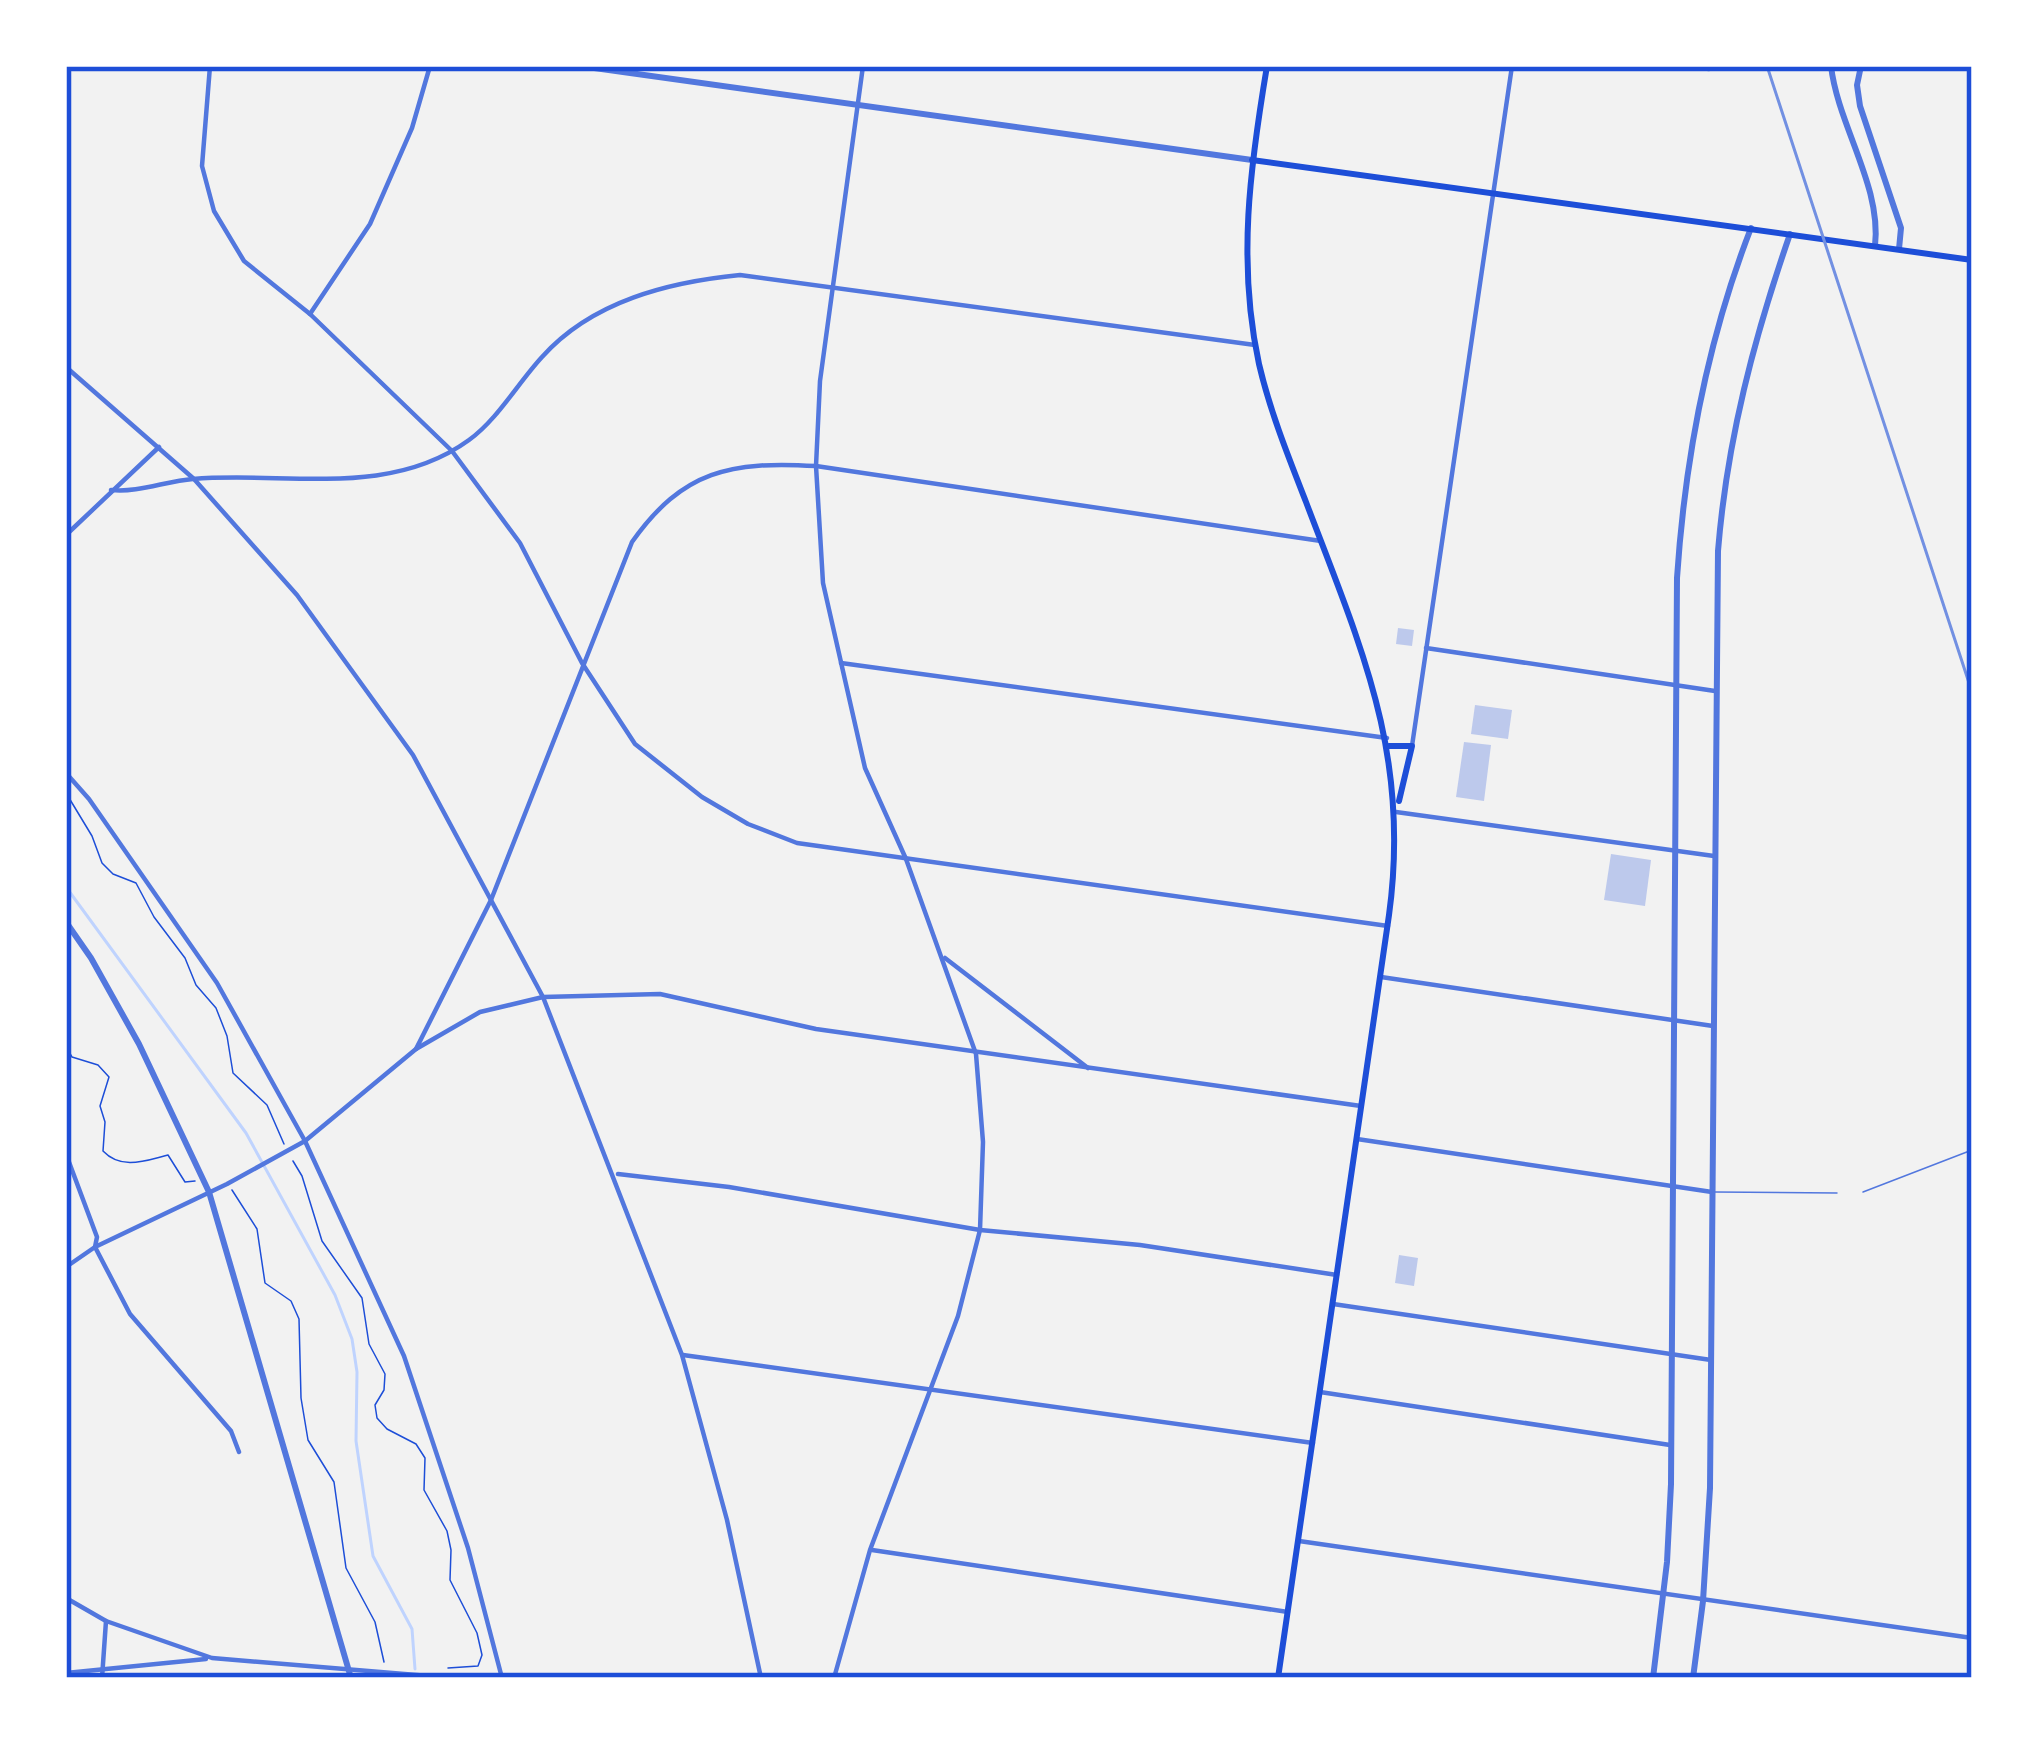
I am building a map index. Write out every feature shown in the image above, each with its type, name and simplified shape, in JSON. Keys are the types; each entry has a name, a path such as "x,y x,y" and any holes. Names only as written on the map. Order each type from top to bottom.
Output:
{"main road":[{"path":"1267,66 1245,241 1255,345 1276,423 1371,674 1388,742 1396,812"},
{"path":"1252,160 1972,260"},
{"path":"1278,1678 1388,926 1396,812 1412,746 1388,742"}],"street":[{"path":"210,66 202,166 214,211 244,261 310,314 452,451 520,543 582,664 635,744 702,797 748,824 797,843 1388,926"},
{"path":"310,314 370,224 412,128 430,66"},
{"path":"580,66 1252,160"},
{"path":"835,1678 870,1550 958,1316 980,1230 983,1142 976,1054 906,859 865,768 823,583 816,466 820,381 863,66"},
{"path":"1412,746 1512,66"},
{"path":"1686,66 1709,69"},
{"path":"1831,66 1837,99 1878,224 1876,246"},
{"path":"1862,66 1857,93 1901,228 1899,249"},
{"path":"1653,1678 1664,1595 1671,1445 1679,539 1694,430 1714,340 1750,228"},
{"path":"1693,1678 1710,1488 1718,550 1732,436 1753,345 1790,234"},
{"path":"111,490 194,479 320,481 405,471 473,438 546,352 606,308 681,281 740,275 1255,345"},
{"path":"66,368 194,479 297,596 412,755 543,997 682,1355 728,1520 761,1678"},
{"path":"66,536 159,447"},
{"path":"416,1049 491,900 632,542 655,510 692,482 739,467 816,466 1321,541"},
{"path":"1426,648 1715,691"},
{"path":"841,663 1388,742"},
{"path":"66,772 217,983 304,1141 404,1356 468,1549 502,1678"},
{"path":"1396,812 1714,856"},
{"path":"66,922 139,1044 209,1192 350,1674"},
{"path":"940,955 1090,1070"},
{"path":"1381,976 1713,1026"},
{"path":"66,1267 94,1246 304,1141 416,1049 480,1012 543,997 660,994 816,1029 1361,1106"},
{"path":"1357,1139 1712,1192"},
{"path":"66,1154 98,1237 94,1246"},
{"path":"615,1174 729,1187 980,1230 1140,1245 1337,1275"},
{"path":"94,1246 130,1314 231,1431 239,1452"},
{"path":"1333,1304 1711,1360"},
{"path":"682,1355 1313,1443"},
{"path":"1320,1392 1671,1445"},
{"path":"1298,1540 1972,1638"},
{"path":"870,1550 1288,1612"},
{"path":"66,1598 106,1621 212,1658 350,1674 453,1678"},
{"path":"102,1675 106,1621"},
{"path":"66,1673 102,1675 212,1658"},
{"path":"309,1678 310,1667"}],"lane":[{"path":"1863,1192 1972,1150"},
{"path":"1712,1192 1837,1193"}],"path":[{"path":"66,793 102,863 113,874 136,883 196,985 216,1008 227,1036 232,1073 267,1105 284,1145"},
{"path":"66,1000 66,1010"},
{"path":"66,1047 72,1057 98,1065 109,1077 100,1106 105,1122 103,1151 110,1159 149,1162 168,1155 185,1182 203,1178"},
{"path":"290,1156 302,1176 322,1241 362,1298 369,1343 386,1373 376,1418 416,1444 425,1458 424,1490 443,1522 451,1550 449,1580 473,1622 482,1655 478,1666 447,1670"},
{"path":"231,1188 257,1229 263,1276 269,1287 291,1301 298,1319 308,1440 334,1481 346,1568 375,1622 384,1672"}],"building":[{"path":"1398,628 1414,630 1412,646 1396,644"},
{"path":"1475,705 1512,710 1508,739 1471,734"},
{"path":"1464,742 1491,745 1484,801 1456,797"},
{"path":"1611,854 1651,860 1645,906 1604,900"},
{"path":"1399,1255 1418,1258 1414,1286 1395,1283"}],"waterway":[{"path":"66,887 246,1133 335,1295 352,1339 357,1372 356,1441 373,1556 412,1629 415,1669"}],"railway":[{"path":"1767,66 1972,692"}]}
